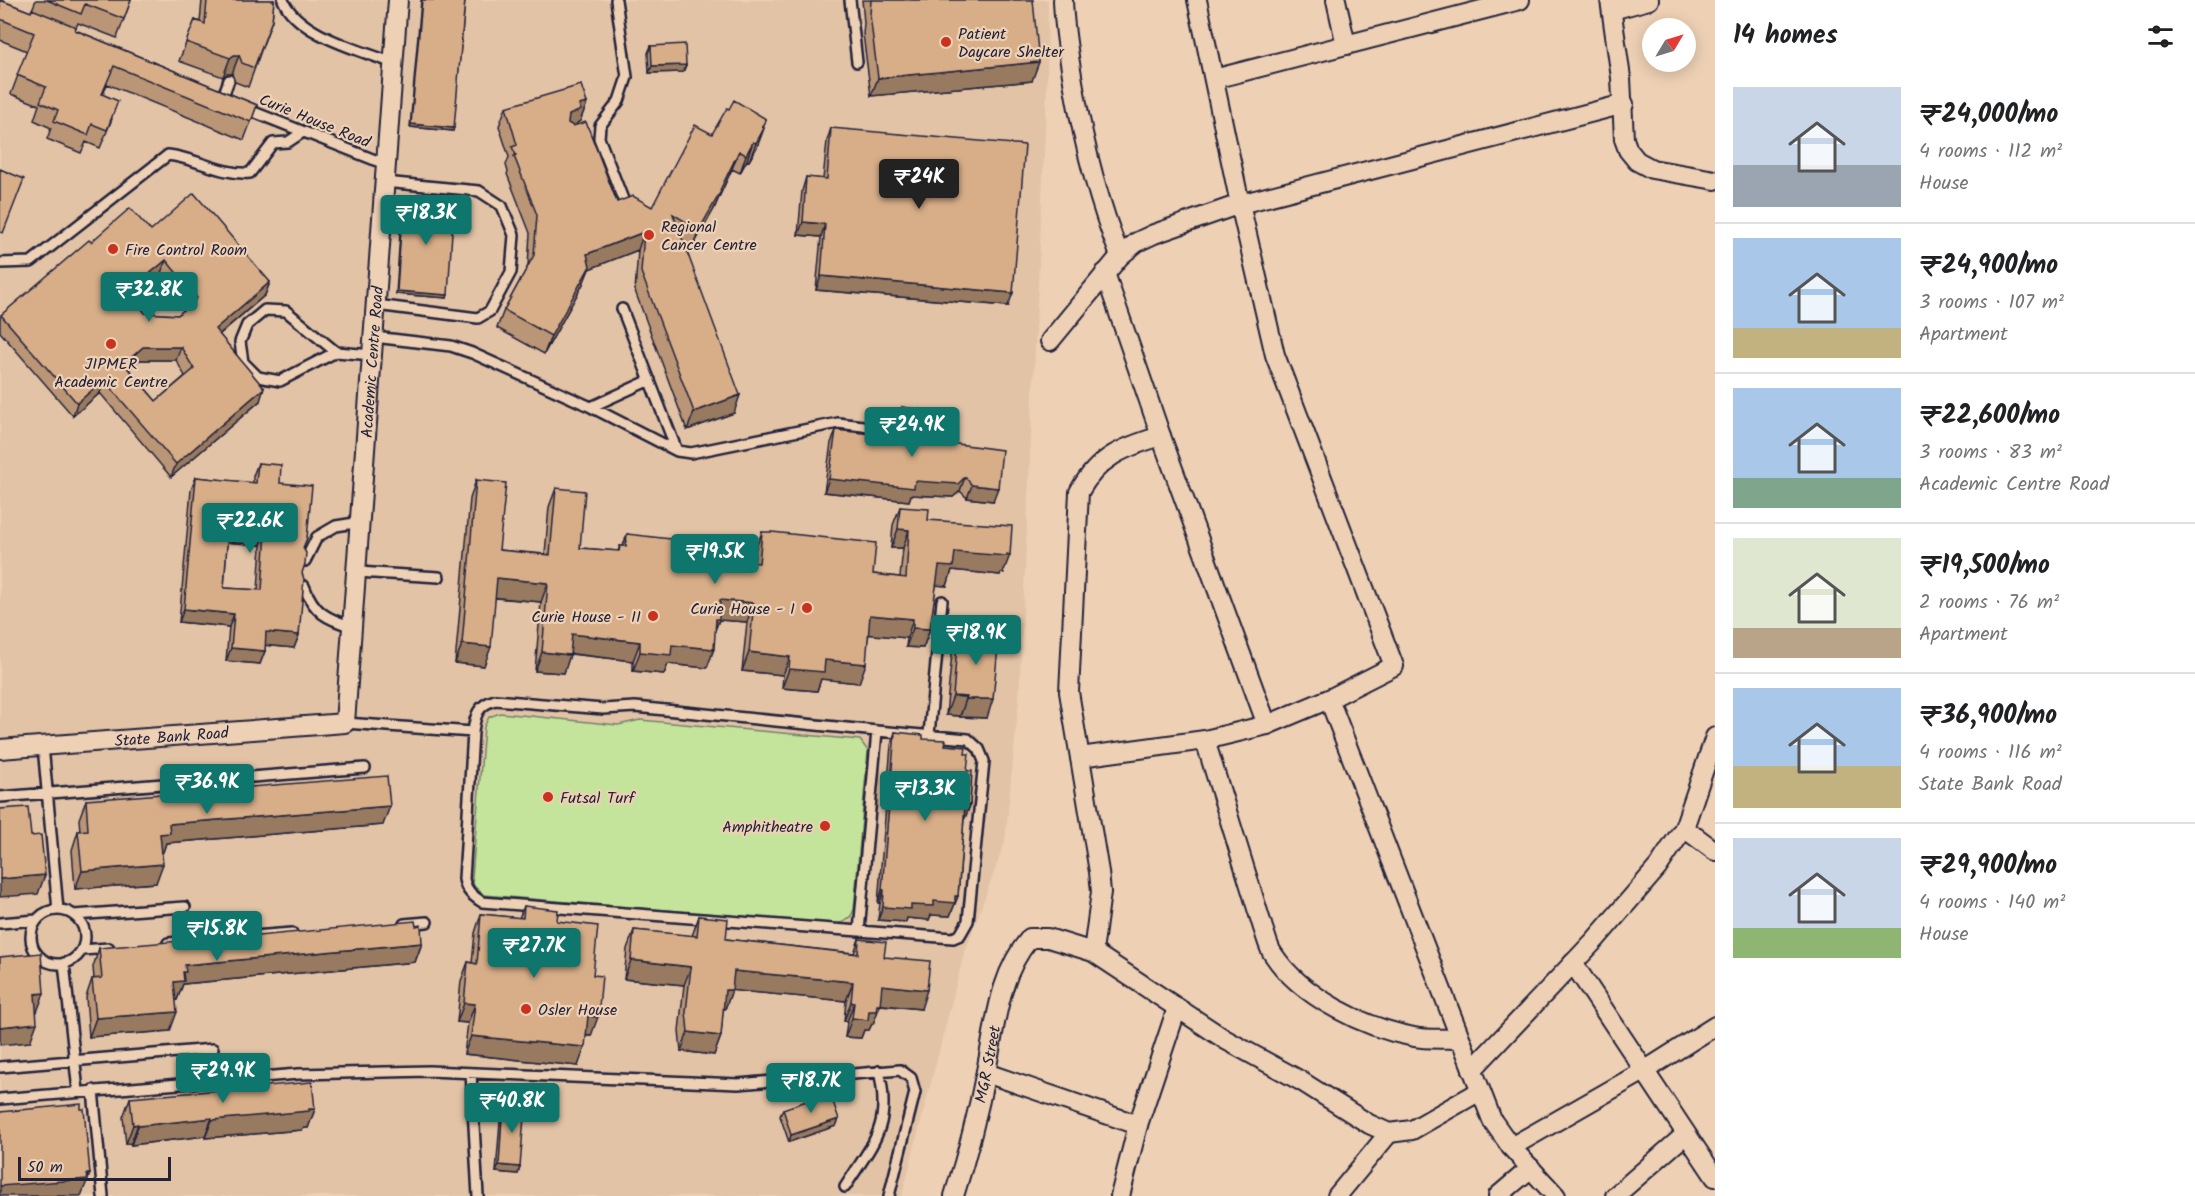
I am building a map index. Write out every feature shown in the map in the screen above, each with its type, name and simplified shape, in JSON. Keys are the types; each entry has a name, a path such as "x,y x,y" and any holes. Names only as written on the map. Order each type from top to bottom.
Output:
{"street":[{"name":"Academic Centre Road","path":"345,723 398,0"},
{"path":"1063,0 1064,28 1089,160 1104,216 1120,256"},
{"path":"1080,757 1205,740 1267,725 1329,699 1394,666 1275,355 1197,0"},
{"path":"1336,0 1346,45"},
{"path":"1214,79 1521,0"},
{"path":"1649,0 1611,5 1624,104 1624,139 1628,150 1637,161 1652,169 1715,180"},
{"path":"1050,341 1120,256 1154,234 1240,204 1624,104"},
{"path":"1105,273 1161,436 1267,725"},
{"path":"1161,436 1126,447 1101,463 1087,477 1078,492 1069,692 1101,892 1093,952 1226,1040 1301,1081 1370,1124 1389,1132 1412,1130 1480,1091"},
{"path":"1329,699 1492,1120 1511,1147 1556,1196"},
{"name":"State Bank Road","path":"0,749 345,723"},
{"path":"1472,1070 1651,876 1684,828 1715,737"},
{"path":"1205,740 1272,953 1313,995 1368,1025 1415,1037 1460,1039"},
{"path":"1684,828 1715,851"},
{"name":"MGR Street","path":"954,1196 986,1073 1006,974 1018,952 1030,938 1048,938 1093,952"},
{"path":"1573,963 1715,1178"},
{"path":"1120,1196 1138,1125 1177,1008"},
{"path":"1511,1147 1644,1071 1715,1026"},
{"path":"986,1073 1138,1125"},
{"path":"1337,1196 1389,1132"},
{"path":"1615,1196 1686,1134"},
{"path":"1498,1196 1531,1168"}],"lane":[{"path":"284,0 291,14 312,30 329,39 393,63"},
{"path":"616,0 627,77 619,101 600,126 599,138 624,202"},
{"path":"850,0 856,62"},
{"path":"222,99 229,80"},
{"name":"Curie House Road","path":"211,95 303,132 385,174 479,190 502,206 514,235 511,272 490,310 478,318 376,305"},
{"path":"589,130 600,126"},
{"path":"0,263 31,262 168,155 179,156 235,174 250,172 273,143 288,142 303,132"},
{"path":"622,309 677,451"},
{"path":"336,352 286,311 265,310 247,325 240,342 243,362 258,377 280,381 336,352 374,346 451,346 591,407 677,451 691,453 838,423 896,430"},
{"path":"591,407 650,380"},
{"path":"305,561 316,537 336,526 361,522"},
{"path":"357,572 438,577"},
{"path":"304,586 310,602 329,620 353,627"},
{"path":"929,734 942,601"},
{"path":"495,700 603,709 635,707 877,731 968,738 979,749 984,761 968,921 960,935 953,938 482,902 469,892 464,879 475,715 480,708 495,700"},
{"path":"345,723 473,732"},
{"path":"859,931 877,731"},
{"path":"43,746 58,910"},
{"path":"0,797 364,768"},
{"path":"74,915 83,927 82,950 71,961 64,963 51,963 34,956 31,934 37,920 46,913 58,910 74,915 185,907"},
{"path":"0,923 37,920"},
{"path":"391,925 427,922"},
{"path":"153,944 308,932"},
{"path":"82,950 117,947"},
{"path":"64,963 78,1091"},
{"path":"0,1068 213,1049"},
{"path":"0,1099 298,1074 429,1071 738,1084 900,1070 910,1078 915,1092 889,1196"},
{"path":"845,1187 877,1136 882,1119 885,1106 879,1071"},
{"path":"471,1073 478,1196"},
{"path":"93,1090 103,1196"}],"shaded area":[{"path":"0,0 1048,0 1047,90 1019,700 1005,842 963,958 902,1196 0,1196"}],"green space":[{"path":"500,713 618,725 640,720 860,740 868,751 854,909 850,918 836,924 484,895 474,886 472,878 484,727 489,717"}],"building":[{"path":"0,0 31,12 32,9 76,27 75,30 257,105 251,122 114,66 102,94 118,101 107,130 92,124 88,135 54,121 58,110 40,102 46,87 17,75 34,33 0,19"},
{"path":"47,0 131,0 124,19 85,4 81,14"},
{"path":"207,0 274,0 272,20 254,68 242,63 239,55 230,58 186,42 195,20 205,24"},
{"path":"422,0 465,0 454,128 411,124"},
{"name":"Patient Daycare Shelter","path":"871,0 1033,0 1039,62 878,78 870,15"},
{"path":"685,44 686,65 652,66 651,46"},
{"path":"581,85 587,103 579,105 581,110 569,115 568,123 573,126 586,122 617,202 633,196 652,207 695,125 712,134 734,100 766,119 756,143 753,142 746,155 739,151 721,191 699,230 673,214 740,395 694,412 641,272 644,232 587,254 590,266 551,336 504,310 534,255 537,215 514,156 516,155 512,147 517,145 506,107"},
{"path":"831,128 1025,145 1013,293 821,276 825,224 803,222 806,177 827,179"},
{"path":"0,169 24,179 3,233 0,232"},
{"name":"JIPMER Academic Centre","path":"194,193 270,282 215,329 264,388 176,464 104,380 77,403 1,315 130,208 151,231","holes":["166,260 197,298 178,315 145,313 129,291","143,347 181,347 194,369 156,401 124,364"]},
{"path":"403,198 454,201 448,295 397,291"},
{"path":"902,407 931,411 928,440 1002,450 998,488 972,485 965,477 958,484 915,481 914,488 829,479 836,430 898,437 900,424 906,421 907,417"},
{"path":"258,463 281,465 280,483 312,486 307,538 303,548 306,553 302,573 304,579 299,635 266,632 265,651 231,648 234,614 184,609 196,477 256,483","holes":["228,529 266,532 262,590 224,588"]},
{"path":"476,480 506,483 499,550 550,555 556,488 585,491 580,548 619,551 620,546 626,546 627,534 706,543 704,555 711,555 710,560 749,564 749,562 759,563 762,532 772,532 876,543 873,574 906,578 909,530 898,529 900,507 929,509 928,520 1012,526 1010,555 955,552 953,567 939,566 930,629 913,628 913,619 870,615 866,664 825,660 824,672 789,669 790,657 749,652 754,603 720,600 714,649 672,645 671,655 640,652 640,642 572,634 570,655 542,652 548,583 497,578 491,647 462,644"},
{"path":"958,634 989,634 988,636 999,637 993,699 966,699 967,697 953,696"},
{"path":"895,732 923,735 923,739 946,740 945,745 966,747 965,754 969,754 967,771 972,771 970,805 965,805 958,896 955,896 955,903 934,901 934,906 911,905 911,909 883,907 884,890 882,890"},
{"path":"387,776 390,806 169,824 170,833 160,834 163,864 82,871 78,831 88,830 86,800"},
{"path":"28,807 31,836 41,835 45,875 0,879 0,809"},
{"name":"Osler House","path":"524,906 558,910 557,921 598,926 593,975 602,976 598,1017 588,1016 585,1047 471,1036 475,1004 464,1003 468,962 477,964 481,914 523,918"},
{"path":"699,916 728,919 726,939 858,954 859,939 886,942 884,957 930,961 927,990 882,985 880,1005 877,1005 876,1011 869,1011 868,1020 852,1018 853,982 734,971 732,990 725,990 721,1036 688,1032 686,1012 691,967 631,960 634,930 697,936"},
{"path":"415,921 416,926 421,925 422,943 185,965 184,981 174,982 177,1012 96,1018 92,979 102,978 99,948 180,941 180,948 215,945 215,940"},
{"path":"41,953 44,993 35,994 37,1023 0,1027 0,957"},
{"path":"312,1082 315,1109 309,1109 309,1111 133,1125 130,1098"},
{"path":"830,1093 839,1119 791,1135 783,1109"},
{"path":"503,1102 525,1104 520,1167 499,1165"},
{"path":"81,1104 81,1109 84,1109 90,1174 87,1174 88,1179 0,1186 0,1112"}],"place":[{"name":"Patient Daycare Shelter","path":"946,42"},
{"name":"Regional Cancer Centre","path":"649,235"},
{"name":"Fire Control Room","path":"113,249"},
{"name":"JIPMER Academic Centre","path":"111,344"},
{"name":"Curie House - I","path":"807,608"},
{"name":"Curie House - II","path":"653,616"},
{"name":"Futsal Turf","path":"548,797"},
{"name":"Amphitheatre","path":"825,826"},
{"name":"Osler House","path":"526,1009"}]}
